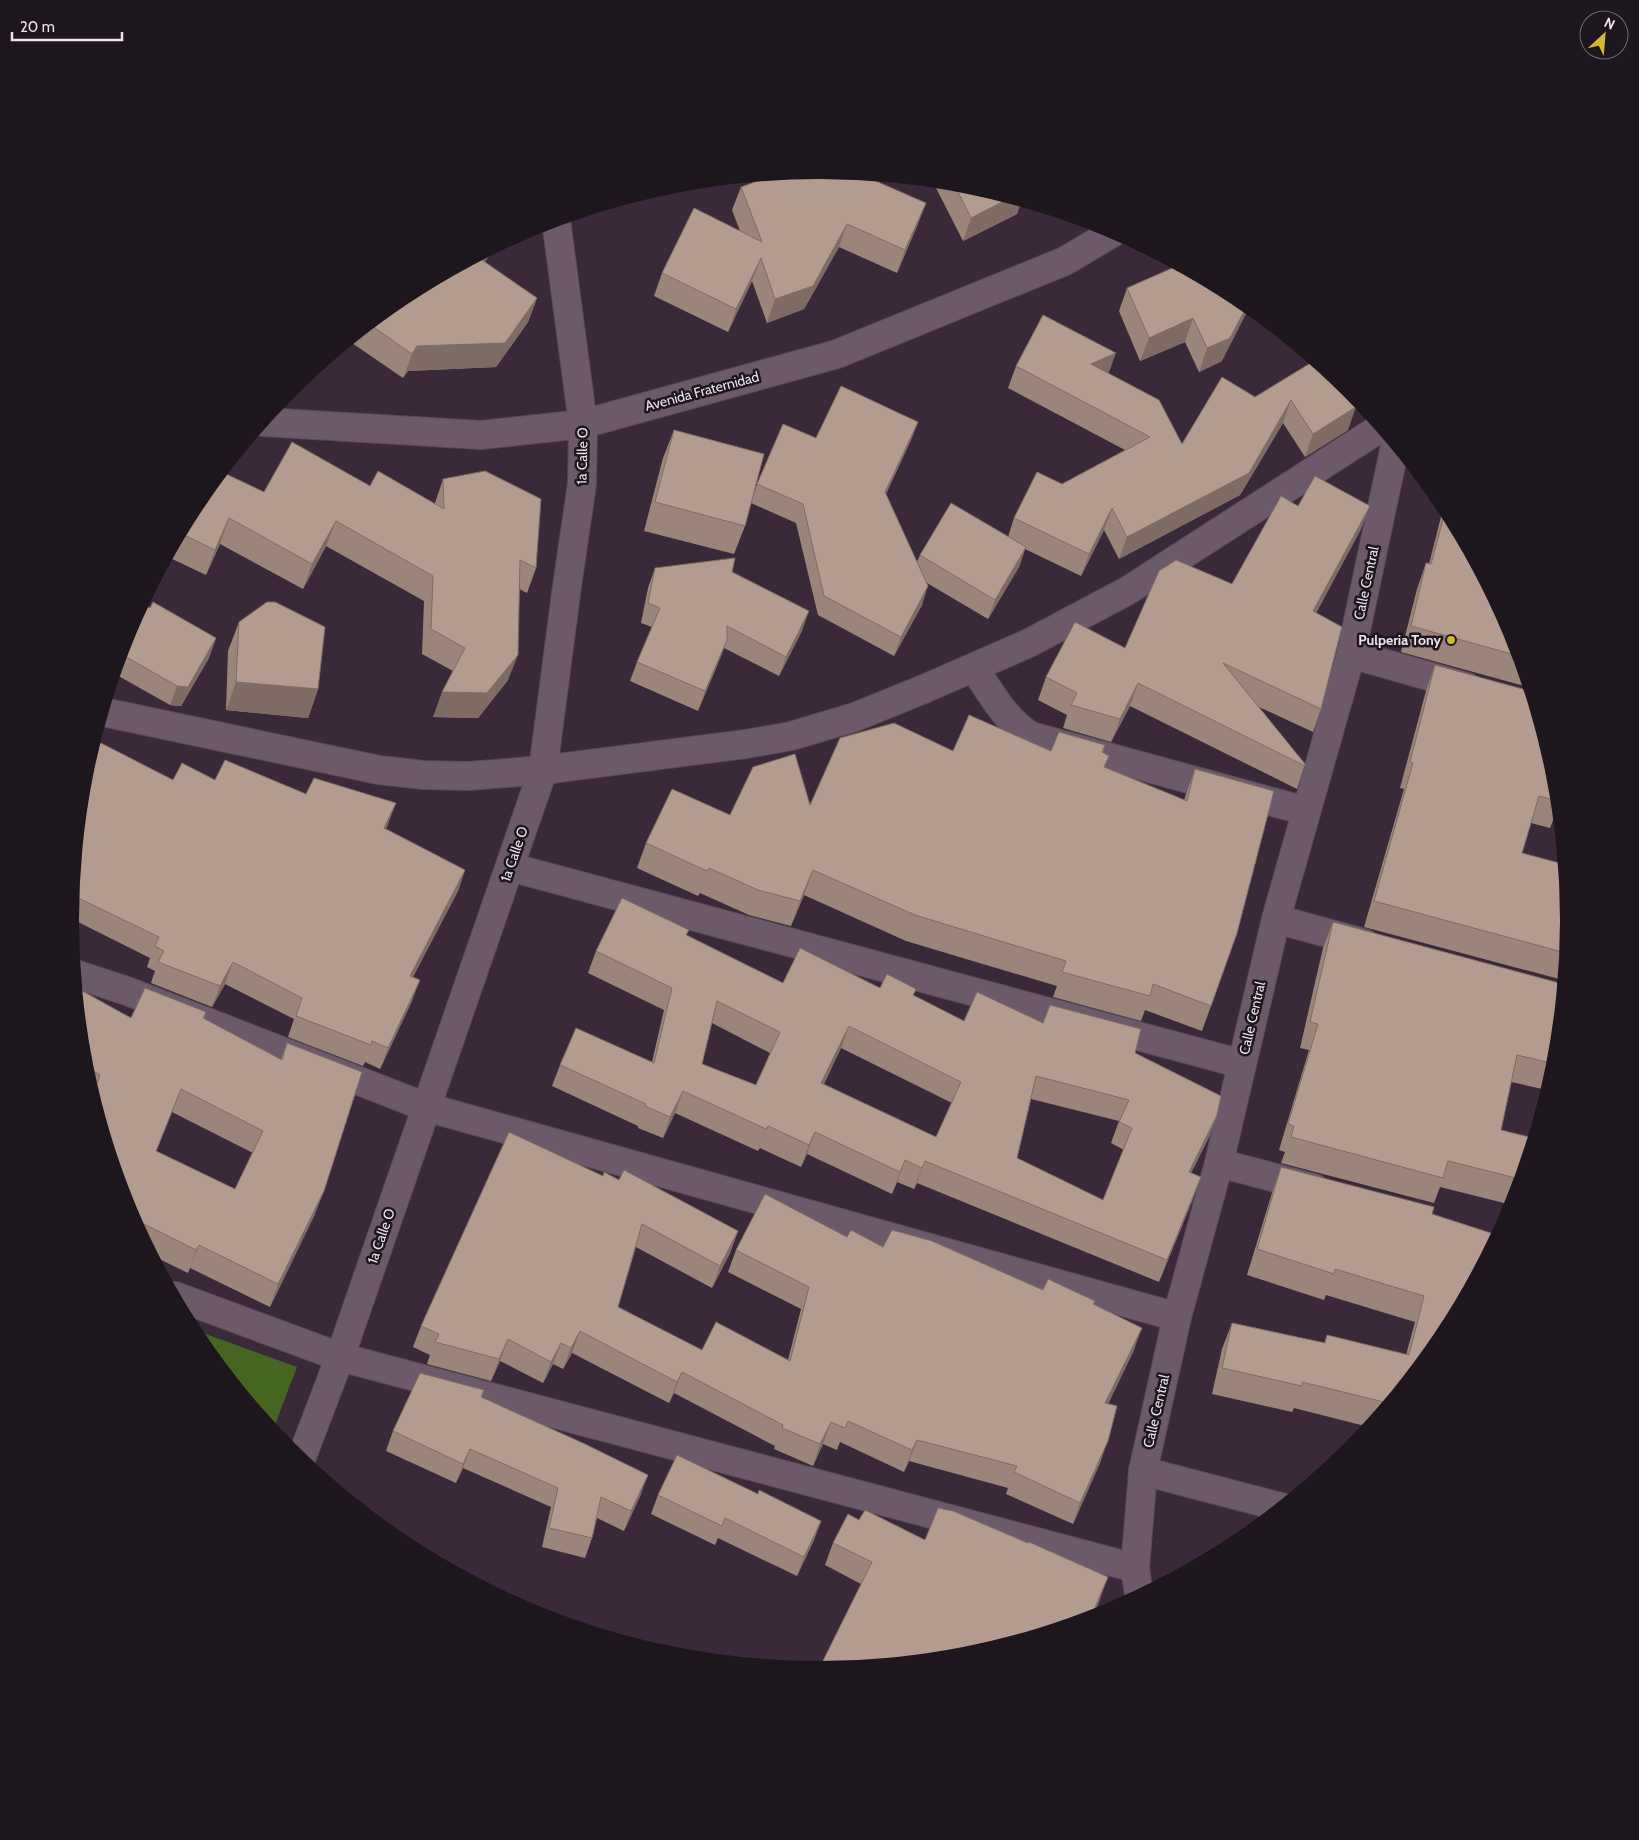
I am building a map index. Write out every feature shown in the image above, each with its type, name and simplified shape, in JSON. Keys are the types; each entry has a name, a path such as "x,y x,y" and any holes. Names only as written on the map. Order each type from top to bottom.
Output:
{"street":[{"name":"1a Calle O","path":"304,1451 340,1356 543,770 582,484 582,424 557,228"},
{"name":"Avenida Fraternidad","path":"272,423 481,435 582,424 837,354 1065,261 1105,237"},
{"path":"109,713 379,770 423,775 460,776 543,770 746,744 791,736 855,717 1029,643 1126,591 1375,431"},
{"name":"Calle Central","path":"1139,1588 1135,1568 1143,1471 1177,1318 1219,1163 1276,919 1351,654 1394,453"},
{"path":"1351,654 1495,694"},
{"path":"974,668 1009,719 1019,729 1031,736 1306,811"},
{"path":"510,866 1242,1064"},
{"path":"1276,919 1390,950"},
{"path":"81,976 127,991 426,1107 1177,1318"},
{"path":"1219,1163 1334,1193"},
{"path":"184,1300 340,1356 1135,1568"},
{"path":"1143,1471 1273,1505"}],"green space":[{"path":"205,1334 297,1367 276,1422 232,1371"}],"building":[{"path":"820,179 868,181 878,182 926,203 905,250 847,224 813,286 775,299 761,258 736,309 662,273 694,208 762,242 741,187 752,183 771,181"},
{"path":"958,192 1002,202 971,218"},
{"path":"483,261 537,298 505,343 417,346 412,354 375,328 449,278"},
{"path":"1171,268 1190,278 1243,313 1230,338 1207,348 1193,318 1149,338 1127,288"},
{"path":"1043,315 1116,353 1091,364 1159,400 1182,444 1222,377 1255,397 1309,364 1354,408 1313,434 1291,400 1249,473 1127,537 1112,508 1089,554 1014,518 1037,472 1062,484 1150,437 1016,366"},
{"path":"841,386 918,422 885,492 928,586 901,637 824,596 803,504 757,484 783,424 816,438"},
{"path":"674,430 764,454 745,526 655,502"},
{"path":"292,442 370,486 378,471 444,509 443,479 485,471 541,499 536,568 520,560 518,655 487,693 442,692 465,648 431,629 433,576 336,521 312,564 229,518 215,550 187,536 228,475 264,492"},
{"path":"1315,476 1370,506 1313,611 1342,627 1321,709 1223,663 1305,766 1138,683 1120,719 1071,705 1077,693 1046,677 1075,622 1125,648 1159,571 1176,560 1232,584 1281,496 1298,506"},
{"path":"951,503 1026,547 995,600 920,555"},
{"path":"1443,521 1484,592 1510,654 1411,626 1426,563 1431,564"},
{"path":"735,558 732,572 809,611 786,657 727,626 727,640 705,691 637,662 660,608 648,603 655,568"},
{"path":"153,602 216,638 188,687 177,686 127,658 148,607 150,608"},
{"path":"267,602 275,602 325,627 318,689 236,682 239,622"},
{"path":"1435,665 1523,689 1535,728 1550,799 1539,796 1522,853 1558,863 1559,951 1374,901 1413,763 1410,762"},
{"path":"969,715 1051,751 1059,732 1105,745 1102,752 1109,756 1104,767 1187,801 1195,769 1274,791 1237,933 1211,1006 1153,984 1150,996 1062,972 1066,961 915,915 813,870 800,901 758,890 709,868 707,871 646,843 672,789 730,815 753,767 795,754 810,805 840,738 894,723 953,751"},
{"path":"101,743 173,780 182,763 215,780 225,760 306,794 314,778 396,803 384,828 465,870 410,976 420,980 388,1048 372,1041 371,1045 296,1016 302,998 233,962 220,986 158,962 164,951 155,946 159,937 79,899 85,823"},
{"path":"622,898 689,930 686,935 783,983 800,948 880,988 887,974 916,989 913,995 964,1021 977,992 1043,1023 1050,1005 1141,1029 1135,1053 1221,1096 1217,1115 1189,1172 1201,1177 1167,1260 925,1161 922,1168 905,1160 900,1172 815,1132 809,1145 768,1126 766,1129 683,1091 670,1117 560,1065 576,1028 654,1063 672,988 596,951","holes":["717,1001 780,1032 756,1085 702,1064","849,1026 961,1082 936,1137 821,1083","1036,1076 1129,1100 1119,1122 1132,1128 1103,1200 1017,1158"]},
{"path":"1333,922 1558,983 1547,1062 1517,1055 1501,1130 1528,1137 1514,1177 1448,1161 1443,1178 1291,1137 1294,1126 1288,1124 1318,1024 1310,1022"},
{"path":"145,988 206,1012 203,1018 282,1060 287,1043 362,1072 324,1191 278,1284 199,1245 196,1250 144,1224 118,1158 104,1112 97,1083 100,1075 95,1072 93,1065 82,991 131,1018","holes":["181,1089 263,1131 235,1189 156,1151"]},
{"path":"509,1132 603,1176 604,1172 619,1180 624,1170 738,1231 720,1266 642,1224 618,1307 702,1350 716,1322 790,1361 809,1287 736,1250 765,1194 847,1237 851,1230 883,1247 892,1230 932,1241 1043,1290 1048,1279 1095,1301 1093,1304 1142,1328 1105,1403 1117,1406 1108,1441 1080,1503 1014,1472 1017,1466 917,1440 912,1450 848,1421 845,1428 831,1422 820,1444 782,1428 783,1425 682,1372 677,1382 580,1331 571,1348 561,1343 551,1362 508,1339 499,1359 435,1342 439,1334 421,1326"},
{"path":"1281,1167 1434,1207 1432,1214 1491,1233 1461,1290 1435,1332 1407,1371 1382,1401 1302,1382 1302,1386 1222,1368 1232,1323 1325,1343 1327,1335 1409,1355 1424,1296 1335,1269 1334,1274 1257,1249"},
{"path":"420,1373 484,1390 481,1397 648,1475 631,1511 601,1497 592,1538 549,1528 558,1488 470,1449 463,1464 393,1431"},
{"path":"677,1455 758,1494 759,1490 821,1521 804,1557 725,1518 722,1526 658,1495"},
{"path":"938,1508 953,1511 1108,1577 1095,1607 1011,1636 964,1647 916,1654 823,1661 872,1562 833,1543 848,1514 859,1520 865,1510 925,1540"}],"place":[{"name":"Pulperia Tony","path":"1451,640"}]}
